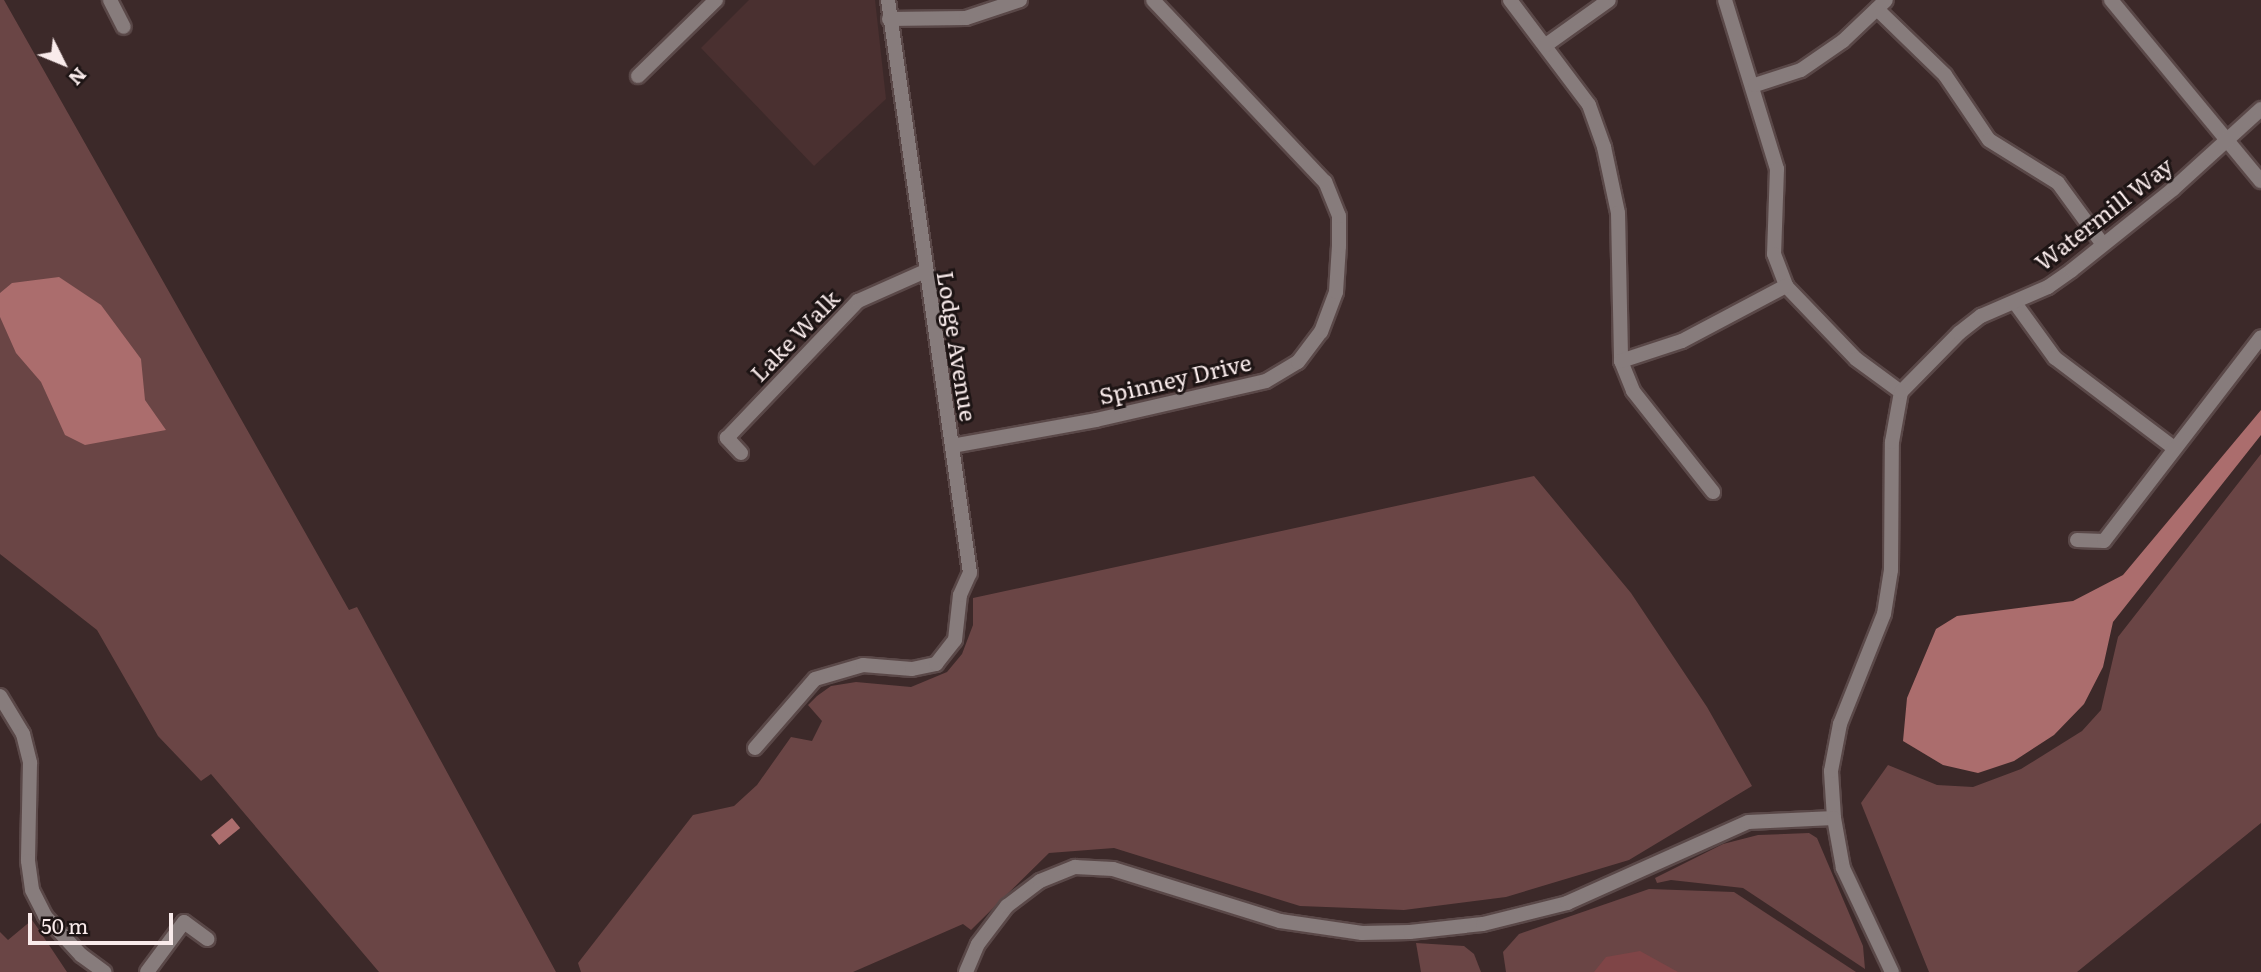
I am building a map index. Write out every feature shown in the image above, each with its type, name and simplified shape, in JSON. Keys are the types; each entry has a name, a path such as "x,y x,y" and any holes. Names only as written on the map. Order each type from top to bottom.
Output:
{"street":[{"path":"110,0 124,27"},
{"path":"638,76 716,0"},
{"name":"Lodge Avenue","path":"755,748 815,679 863,665 912,669 936,664 951,650 960,622 960,595 970,573 923,272 888,0"},
{"path":"889,19 965,18 1020,0"},
{"name":"Spinney Drive","path":"951,446 1096,420 1266,381 1298,362 1321,332 1336,292 1339,246 1339,216 1325,182 1153,0"},
{"path":"1510,0 1589,105 1604,147 1618,213 1622,360 1633,391 1713,492"},
{"path":"1546,45 1609,0"},
{"path":"1725,0 1755,85 1777,169 1774,254 1786,286 1856,359 1901,392 1892,442 1891,570 1884,614 1840,724 1830,771 1834,818 1843,868 1892,972"},
{"path":"2111,0 2261,181"},
{"path":"1755,85 1801,70 1843,41 1882,4 1945,75 1989,140 2058,183 2101,243"},
{"name":"Watermill Way","path":"1901,392 1959,333 1981,316 2048,287 2173,189 2261,109"},
{"name":"Lake Walk","path":"741,453 727,438 858,301 923,272"},
{"path":"1622,360 1682,341 1786,286"},
{"path":"2015,303 2055,358 2174,448"},
{"path":"2077,540 2104,541 2261,337"},
{"path":"0,696 23,734 30,763 28,861 32,890 45,916 81,955 104,972"},
{"path":"966,972 978,944 1007,906 1040,881 1075,867 1113,869 1202,900 1280,921 1362,933 1410,932 1483,923 1567,903 1748,822 1834,818"},
{"path":"147,972 184,922 208,939"}],"shaded area":[{"path":"0,0 4,0 349,610 357,607 556,972 379,972 211,774 201,781 158,736 97,630 0,554"},
{"path":"749,0 875,0 886,99 814,166 701,48"},
{"path":"59,277 101,305 141,359 145,400 166,430 85,445 65,435 41,382 16,353 0,317 0,293 12,283"},
{"path":"2261,410 2261,435 2113,622 2103,667 2084,704 2054,735 2014,761 1978,773 1943,765 1903,741 1907,698 1936,629 1957,616 2073,601 2123,575"},
{"path":"2261,454 2261,823 2077,972 1929,972 1861,803 1888,765 1937,785 1973,787 2021,769 2082,731 2101,710 2118,637"},
{"path":"1534,476 1631,593 1707,707 1752,786 1629,860 1506,897 1404,910 1300,906 1114,848 1049,853 971,930 963,924 853,972 581,972 578,963 693,815 734,806 757,785 791,737 812,741 822,721 808,705 817,696 831,686 856,682 911,687 947,672 962,654 973,625 973,598"},
{"path":"232,818 240,828 219,845 211,835"},
{"path":"1809,833 1817,838 1863,946 1865,969 1743,888 1671,880 1657,883 1655,878 1723,844 1758,835"},
{"path":"1649,889 1734,892 1856,972 1506,972 1503,952 1519,934"},
{"path":"32,920 67,972 0,972 0,932 8,940"},
{"path":"1416,943 1464,946 1474,954 1481,972 1421,972"},
{"path":"1640,951 1678,972 1594,972 1606,957"}]}
